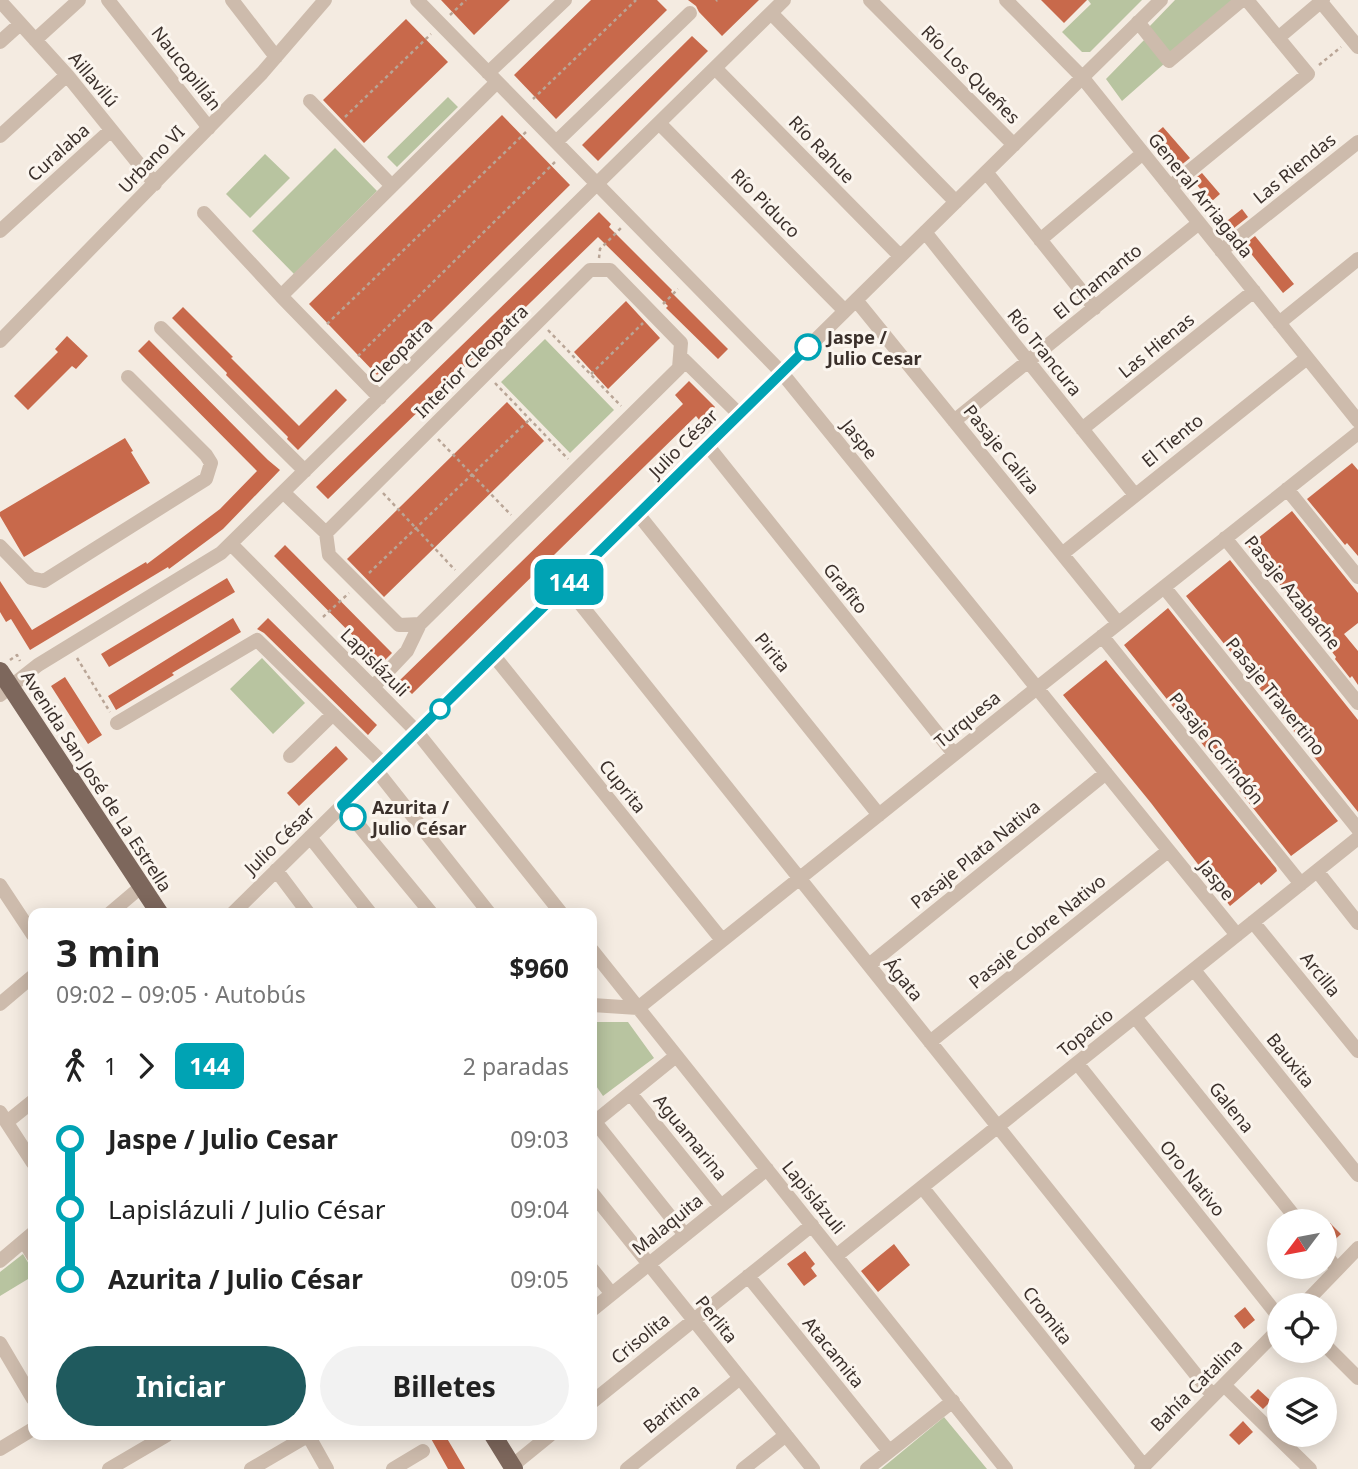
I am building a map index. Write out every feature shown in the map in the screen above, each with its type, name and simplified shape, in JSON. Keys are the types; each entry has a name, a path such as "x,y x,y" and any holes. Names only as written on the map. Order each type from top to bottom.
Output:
{"main road":[{"name":"Avenida San José de La Estrella","path":"0,671 5,691 156,908"},
{"path":"496,1440 513,1467"}],"street":[{"path":"35,40 79,0"},
{"name":"Naucopillán","path":"108,0 209,128"},
{"path":"232,0 276,57"},
{"name":"Urbano VI","path":"0,341 209,128 326,0"},
{"name":"Jaspe","path":"417,0 782,373 1237,935"},
{"path":"281,296 392,186 565,0"},
{"name":"Cleopatra","path":"5,691 38,665 209,561 231,544 784,0"},
{"name":"Río Los Queñes","path":"870,0 1014,145"},
{"name":"Julio César","path":"243,908 276,870 1161,0"},
{"path":"1138,22 1169,61 1244,0 1308,74 1170,187"},
{"name":"Aillavilú","path":"0,1 67,75 155,184"},
{"path":"1278,38 1322,1 1355,43"},
{"name":"General Arriagada","path":"1015,3 1082,77 1358,421"},
{"path":"561,147 690,13"},
{"path":"771,13 956,202"},
{"path":"0,42 20,24"},
{"name":"Río Rahue","path":"715,68 900,257"},
{"path":"0,136 67,75"},
{"path":"310,102 392,186"},
{"name":"Río Piduco","path":"659,123 845,311"},
{"name":"Curalaba","path":"0,231 111,130"},
{"name":"Las Riendas","path":"1221,251 1358,142"},
{"path":"1040,240 1143,153"},
{"path":"986,172 1095,308"},
{"path":"204,213 380,398"},
{"name":"El Chamanto","path":"954,421 1199,223"},
{"name":"Río Trancura","path":"925,232 1135,495"},
{"path":"1279,323 1357,260"},
{"name":"Interior Cleopatra","path":"326,533 590,270 599,270"},
{"path":"373,687 407,651 420,625 679,368 681,343 610,270 599,270"},
{"name":"Las Hienas","path":"1082,429 1254,291"},
{"name":"Pasaje Caliza","path":"856,300 1118,623"},
{"path":"161,328 305,471"},
{"path":"680,356 739,414"},
{"name":"El Tiento","path":"1062,554 1307,358"},
{"path":"0,546 31,578 44,581 206,479 211,463 206,455 128,377"},
{"name":"Turquesa","path":"638,1008 1358,433"},
{"name":"Grafito","path":"708,446 954,754"},
{"path":"1287,489 1358,577"},
{"path":"284,492 326,533 329,555 358,584 400,625 420,625"},
{"name":"Pirita","path":"638,514 879,814"},
{"name":"Pasaje Azabache","path":"1225,538 1358,703"},
{"name":"Lapislázuli","path":"231,544 417,732 557,908"},
{"name":"Ágata","path":"566,586 1213,1396"},
{"name":"Pasaje Travertino","path":"1164,587 1358,829"},
{"name":"Pasaje Corindón","path":"1102,636 1301,884"},
{"path":"117,723 257,640 333,714 380,768 485,908"},
{"name":"Cuprita","path":"494,656 722,940"},
{"path":"290,756 333,714"},
{"name":"Pasaje Plata Nativa","path":"869,965 1106,773"},
{"path":"342,805 427,908"},
{"path":"310,837 366,908"},
{"name":"Topacio","path":"836,1256 1358,838"},
{"name":"Pasaje Cobre Nativo","path":"930,1042 1168,851"},
{"path":"276,870 304,908"},
{"path":"1317,872 1358,923"},
{"path":"0,885 28,927"},
{"path":"115,908 142,886"},
{"name":"Arcilla","path":"1253,922 1358,1051"},
{"name":"Lapislázuli","path":"597,956 1006,1469"},
{"name":"Bauxita","path":"1194,970 1358,1175"},
{"path":"0,1004 28,980"},
{"path":"597,1005 638,1008"},
{"name":"Galena","path":"1135,1017 1289,1209"},
{"path":"597,1120 676,1056"},
{"name":"Oro Nativo","path":"1077,1063 1267,1302"},
{"name":"Aguamarina","path":"630,1093 721,1206"},
{"path":"28,1104 3,1117 28,1155"},
{"path":"597,1128 685,1235"},
{"name":"Malaquita","path":"597,1306 767,1169"},
{"name":"Cromita","path":"922,1187 1149,1466"},
{"name":"Perlita","path":"597,1199 813,1469"},
{"name":"Crisolita","path":"597,1398 812,1225"},
{"path":"0,1261 28,1238"},
{"path":"1337,1269 1358,1248"},
{"path":"597,1275 611,1293"},
{"name":"Atacamita","path":"748,1276 889,1451"},
{"path":"1314,1293 1328,1279"},
{"name":"Bahía Catalina","path":"1149,1466 1267,1341"},
{"path":"0,1343 28,1391"},
{"path":"1337,1357 1358,1378"},
{"name":"Baritina","path":"627,1469 740,1378"},
{"path":"1224,1385 1310,1469"},
{"path":"867,1469 953,1401"},
{"path":"0,1449 28,1432"},
{"path":"743,1469 786,1435"},
{"path":"109,1469 158,1440"},
{"path":"251,1469 300,1440"},
{"path":"311,1440 327,1469"},
{"path":"513,1467 544,1440"},
{"path":"393,1469 423,1451"}],"path":[{"path":"335,127 466,0"},
{"path":"523,108 636,0"},
{"path":"1308,74 1355,43"},
{"path":"317,334 537,122"},
{"path":"348,366 561,147"},
{"path":"599,270 600,249 631,218"},
{"path":"591,374 689,278"},
{"path":"539,321 631,416"},
{"path":"486,373 577,469"},
{"path":"313,627 530,419"},
{"path":"430,430 520,525"},
{"path":"375,484 465,580"},
{"path":"69,646 117,723"}],"green space":[{"path":"1088,0 1142,0 1090,52 1082,52 1062,32 1091,4"},
{"path":"1175,0 1235,0 1170,55 1148,28"},
{"path":"1146,38 1165,63 1122,101 1106,79"},
{"path":"448,97 458,107 397,167 387,157"},
{"path":"335,148 377,191 294,274 252,231"},
{"path":"265,154 290,178 250,218 226,194"},
{"path":"545,339 614,410 570,453 501,382"},
{"path":"262,658 305,703 273,734 230,689"},
{"path":"597,1022 628,1022 654,1058 603,1096 597,1087"},
{"path":"23,1254 28,1262 28,1279 0,1296 0,1272"},
{"path":"944,1417 987,1469 881,1469"}],"building":[{"path":"441,0 510,0 474,35"},
{"path":"591,0 657,0 667,10 556,119 514,75"},
{"path":"688,0 759,0 722,36"},
{"path":"1041,0 1087,0 1064,23"},
{"path":"406,19 448,62 364,143 323,100"},
{"path":"692,36 708,51 598,161 582,145"},
{"path":"502,115 570,185 377,375 309,304"},
{"path":"1163,127 1190,158 1175,170 1149,139"},
{"path":"1202,173 1220,194 1211,202 1193,180"},
{"path":"1242,209 1248,217 1229,232 1223,224"},
{"path":"599,212 611,224 609,227 728,349 718,359 598,237 328,499 316,487"},
{"path":"1255,236 1294,284 1283,293 1244,245"},
{"path":"626,301 660,338 608,389 574,352"},
{"path":"183,307 299,426 336,389 347,400 298,450 172,318"},
{"path":"67,336 88,356 76,369 72,366 28,410 14,396 58,352 55,349"},
{"path":"149,340 280,470 223,529 169,569 168,567 30,650 11,619 6,622 0,612 0,581 32,630 146,562 147,564 220,509 257,471 138,351"},
{"path":"689,381 715,407 700,421 696,416 412,694 399,681 683,404 675,395"},
{"path":"507,402 544,441 384,597 347,559"},
{"path":"125,438 150,483 24,557 0,512"},
{"path":"1352,463 1358,470 1358,556 1347,543 1345,545 1307,499"},
{"path":"1292,511 1358,593 1358,623 1344,634 1358,651 1358,685 1305,618 1303,620 1290,604 1293,602 1248,546"},
{"path":"285,545 392,653 381,664 274,556"},
{"path":"1230,560 1358,720 1358,812 1186,596"},
{"path":"227,578 235,592 109,667 101,654"},
{"path":"1168,608 1338,821 1291,856 1124,645"},
{"path":"233,618 241,632 116,710 108,696"},
{"path":"268,618 377,725 368,735 257,629"},
{"path":"1106,660 1276,868 1277,871 1261,885 1259,882 1230,906 1063,695"},
{"path":"65,677 102,735 88,744 51,686"},
{"path":"336,746 348,759 299,806 287,793"},
{"path":"894,1244 910,1265 878,1292 861,1271"},
{"path":"805,1251 815,1264 811,1268 817,1276 804,1286 787,1264"},
{"path":"1245,1307 1255,1320 1244,1329 1234,1316"},
{"path":"1258,1389 1267,1397 1267,1405 1263,1409 1250,1397"},
{"path":"1243,1421 1253,1432 1239,1445 1229,1435"},
{"path":"432,1440 448,1440 465,1469 448,1469"}],"bus line":[{"name":"144","path":"353,817 342,805 808,347"}],"place":[{"name":"Jaspe / Julio Cesar","path":"808,347"},
{"name":"Azurita / Julio César","path":"353,817"}]}
